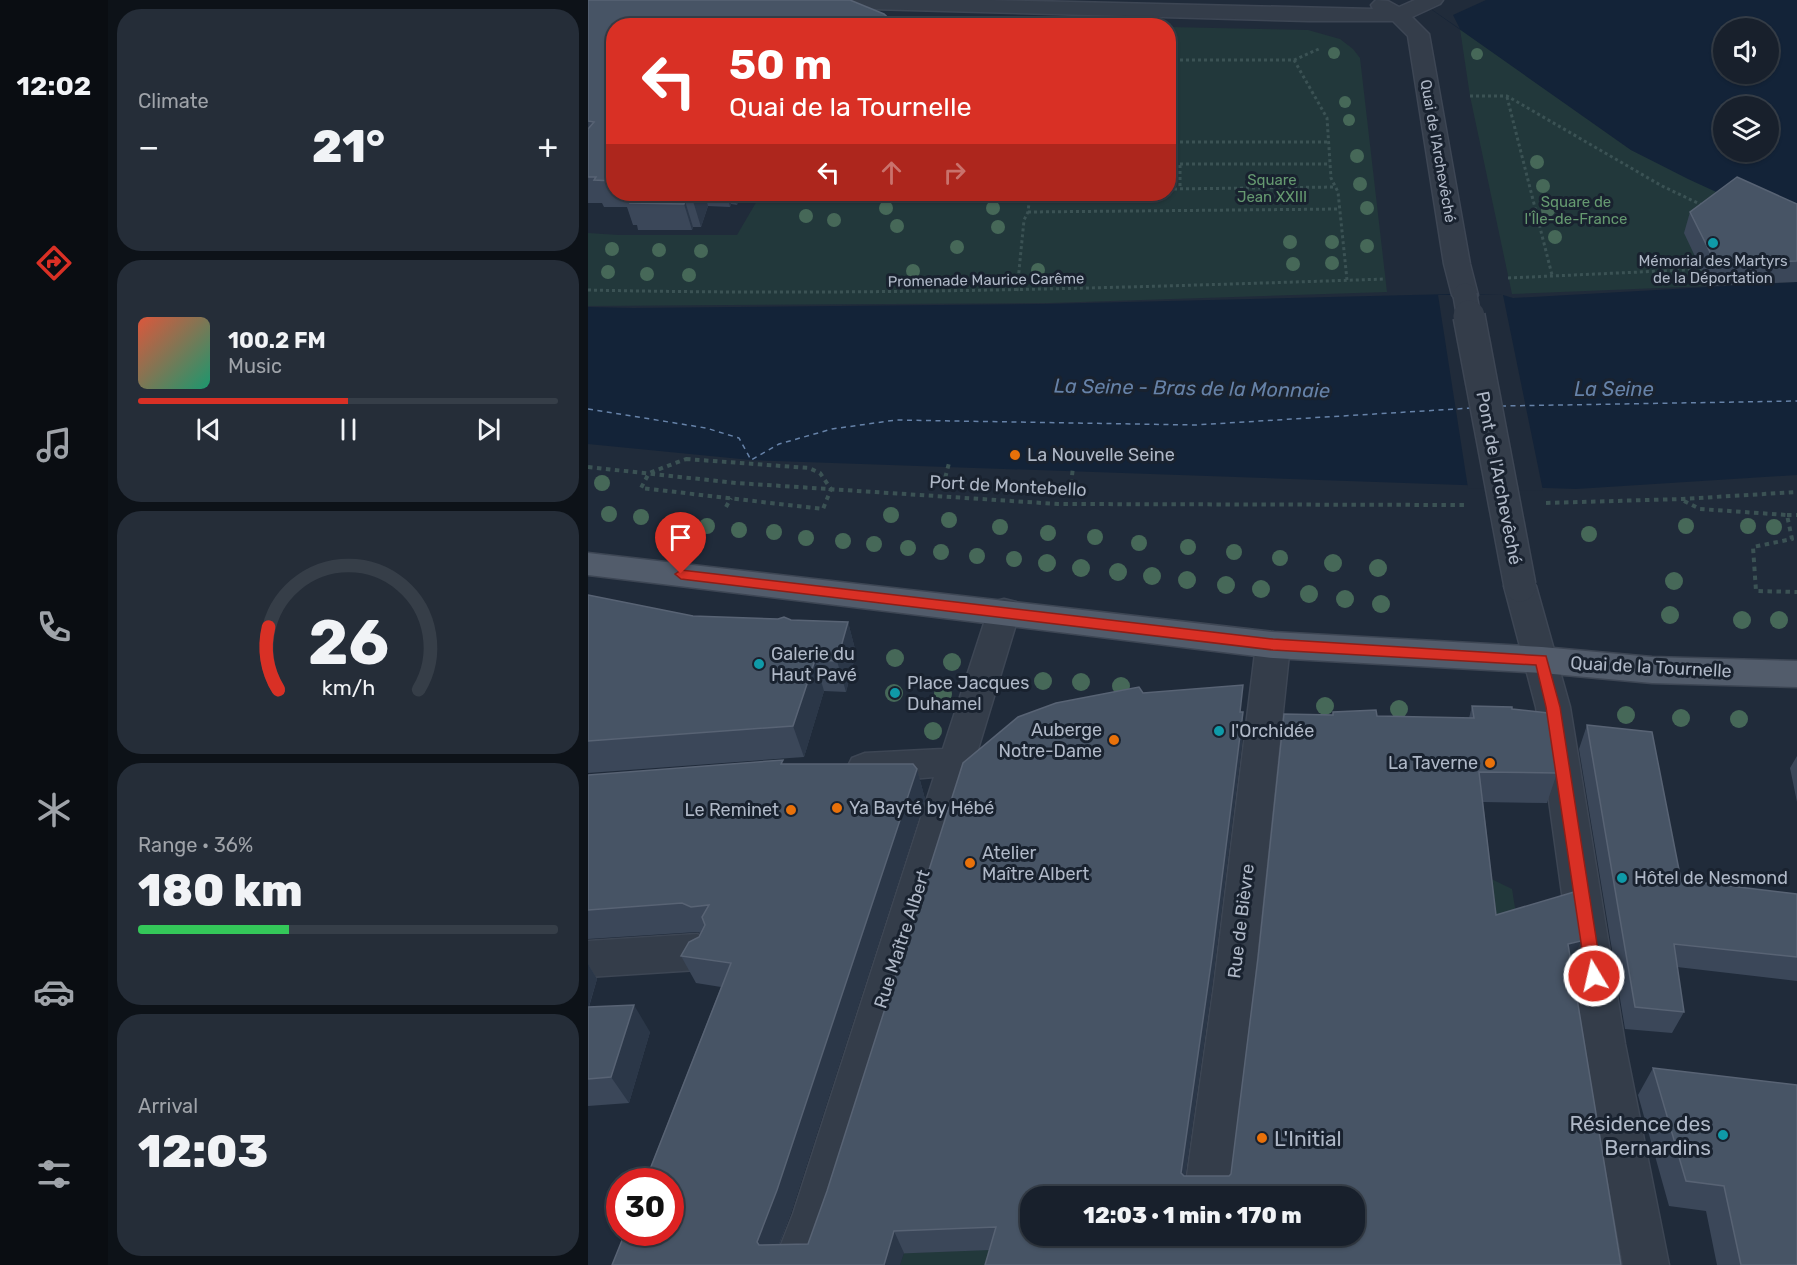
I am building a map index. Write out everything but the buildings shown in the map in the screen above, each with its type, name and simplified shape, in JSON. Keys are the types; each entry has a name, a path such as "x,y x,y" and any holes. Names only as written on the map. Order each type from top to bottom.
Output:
{"main road":[{"name":"Quai de la Tournelle","path":"588,564 1004,611 1273,645 1542,660 1652,670 1797,674"}],"street":[{"path":"762,0 1024,4 1309,15 1398,15 1429,2"},
{"name":"Quai de l'Archevêché","path":"1373,0 1398,15 1418,34 1457,264 1465,295"},
{"name":"Pont de l'Archevêché","path":"1465,295 1520,586 1553,707 1604,1044 1646,1265"},
{"name":"Rue Maître Albert","path":"796,1265 1004,611"},
{"name":"Rue de Bièvre","path":"1207,1186 1234,985 1273,645"},
{"path":"835,770 929,763 943,764 955,771"},
{"path":"588,960 697,952"},
{"path":"1196,1265 1199,1246"}],"path":[{"path":"1176,60 1294,60 1327,118 1330,178 1336,187 1340,209 1347,280"},
{"path":"1470,96 1507,96 1662,186 1705,206"},
{"path":"1507,96 1552,275"},
{"path":"1176,142 1328,142"},
{"path":"1176,165 1330,164"},
{"path":"1180,165 1180,189"},
{"path":"1176,189 1336,187"},
{"path":"1017,291 1024,220 1029,212 1030,201"},
{"path":"1029,212 1340,209"},
{"path":"1508,278 1711,269"},
{"name":"Promenade Maurice Carême","path":"588,290 712,293 1017,291 1385,279"},
{"path":"686,459 798,467 809,468 820,473 831,489 824,509 641,489 649,473 686,459"},
{"path":"944,486 949,463"},
{"name":"Port de Montebello","path":"588,467 736,483 1058,504 1474,505"},
{"path":"1070,493 1073,467"},
{"path":"1543,503 1682,500 1797,492"},
{"path":"726,507 731,498"},
{"path":"1682,500 1700,508 1797,515"},
{"path":"1787,515 1792,539 1753,547 1756,591 1797,592"}],"green space":[{"name":"Square Jean XXIII","path":"1176,27 1308,30 1340,39 1360,58 1387,292 1050,303 588,306 588,233 737,235 757,201 1176,201"},
{"name":"Square de l'Île-de-France","path":"1460,29 1631,150 1731,198 1709,286 1512,294 1470,96"},
{"path":"1479,873 1512,889 1519,933 1487,943"},
{"path":"1003,1249 998,1265 900,1265 904,1253"}],"water":[{"path":"1418,0 1797,0 1797,229 1631,150"},
{"name":"La Seine","path":"1797,282 1797,475 1576,489 751,460 588,444 588,307 1044,304 1452,294 1503,295 1513,298"}],"pier":[{"path":"1418,0 1486,0 1453,15 1460,29"},
{"path":"1438,295 1503,295 1543,491 1468,488"}],"ferry route":[{"path":"1501,406 1797,401"},
{"path":"588,409 706,428 739,438 751,460 779,444 832,429 896,420 1195,425 1472,408"}],"place":[{"name":"Mémorial des Martyrs de la Déportation","path":"1713,243"},
{"name":"La Nouvelle Seine","path":"1015,455"},
{"name":"Galerie du Haut Pavé","path":"759,664"},
{"name":"Place Jacques Duhamel","path":"895,693"},
{"name":"l'Orchidée","path":"1219,731"},
{"name":"Auberge Notre-Dame","path":"1114,740"},
{"name":"La Taverne","path":"1490,763"},
{"name":"Ya Bayté by Hébé","path":"837,808"},
{"name":"Le Reminet","path":"791,810"},
{"name":"Atelier Maître Albert","path":"970,863"},
{"name":"Hôtel de Nesmond","path":"1622,878"},
{"name":"Résidence des Bernardins","path":"1723,1135"},
{"name":"L'Initial","path":"1262,1138"}],"route":[{"path":"681,574 1273,645 1542,660 1553,707 1594,976"}],"water label":[{"name":"La Seine - Bras de la Monnaie","path":"1192,388"}]}
